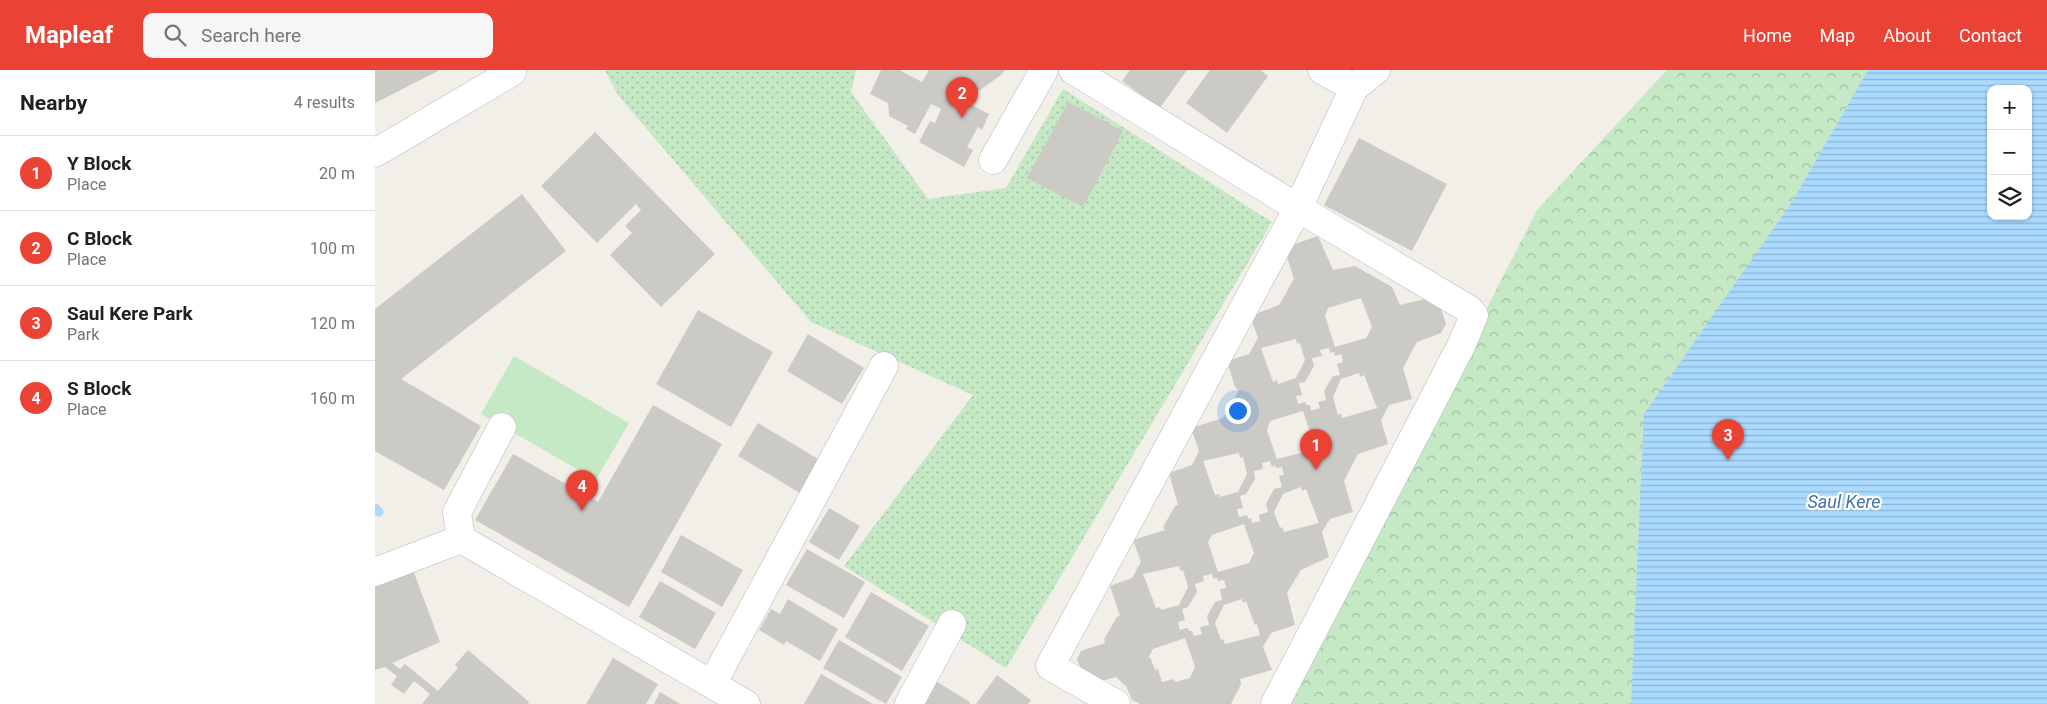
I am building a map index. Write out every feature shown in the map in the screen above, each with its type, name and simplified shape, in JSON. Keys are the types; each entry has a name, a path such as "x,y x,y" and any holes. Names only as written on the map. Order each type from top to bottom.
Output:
{"street":[{"path":"375,153 512,72 511,70"},
{"path":"993,160 1044,70"},
{"path":"1073,70 1298,208 1471,310 1474,315 1462,344 1275,704"},
{"path":"1322,70 1354,88"},
{"path":"1116,704 1050,666 1298,208 1354,88 1376,70"},
{"path":"711,684 884,366"},
{"path":"461,539 457,512 502,428"},
{"path":"461,539 746,704"},
{"path":"375,572 461,539"},
{"path":"909,704 952,624"}],"green space":[{"path":"605,70 856,70 851,92 928,199 1006,188 1063,89 1272,222 1006,668 844,566 973,395 811,322 618,95"},
{"path":"1667,70 2047,70 2047,704 1285,704 1537,210"},
{"path":"514,356 629,423 596,480 481,414"}],"water":[{"name":"Saul Kere","path":"1868,70 2047,70 2047,704 1631,704 1644,414 1792,202"}],"building":[{"path":"375,70 440,70 375,103"},
{"path":"881,70 899,70 922,82 929,70 1005,70 973,95 968,103 989,114 982,130 978,127 967,147 973,150 964,167 919,142 930,121 935,123 941,109 931,104 915,134 906,129 908,126 889,116 888,103 870,94"},
{"path":"1130,70 1187,70 1160,108 1122,81"},
{"path":"1210,70 1260,70 1268,76 1227,133 1186,103"},
{"path":"1068,102 1123,131 1083,207 1027,178"},
{"path":"595,132 715,254 661,307 610,255 632,233 625,226 641,210 636,204 597,243 541,186"},
{"path":"1359,138 1447,184 1412,251 1324,205"},
{"path":"522,194 566,251 401,379 481,426 444,490 375,451 375,309"},
{"path":"1318,236 1333,270 1355,266 1392,287 1400,305 1437,296 1446,324 1441,333 1417,342 1403,368 1412,399 1389,405 1381,420 1388,444 1358,454 1344,481 1353,512 1330,519 1322,532 1329,557 1301,570 1287,593 1295,625 1271,633 1263,647 1272,670 1240,679 1241,684 1231,704 1140,704 1132,700 1126,686 1116,677 1087,685 1077,659 1081,651 1105,643 1104,639 1117,617 1120,616 1110,586 1132,578 1141,562 1133,540 1165,530 1163,527 1175,506 1178,505 1169,473 1192,465 1199,451 1191,428 1223,418 1239,390 1235,387 1227,361 1249,354 1258,338 1250,316 1279,305 1294,279 1286,254 1292,245","holes":["1361,298 1372,327 1366,338 1335,347 1325,316 1328,308","1296,339 1297,344 1300,343 1305,360 1296,378 1278,384 1277,380 1273,382 1261,348","1329,348 1330,353 1334,352 1335,356 1341,354 1343,362 1337,364 1340,375 1333,376 1324,391 1326,400 1318,402 1320,408 1311,411 1310,405 1306,405 1306,402 1298,404 1296,396 1302,395 1299,383 1305,382 1314,366 1312,358 1322,356 1320,350","1359,373 1360,377 1364,375 1377,408 1342,418 1341,413 1338,415 1333,397 1341,379","1303,411 1313,441 1308,451 1277,459 1267,430 1270,421","1239,453 1240,458 1243,457 1247,474 1238,492 1220,497 1219,494 1215,495 1203,461","1270,461 1272,467 1275,465 1276,468 1282,467 1284,475 1279,476 1282,487 1274,489 1266,504 1268,512 1259,515 1260,521 1252,523 1251,518 1248,519 1247,515 1239,517 1237,509 1243,508 1240,496 1246,494 1255,479 1254,471 1263,469 1262,463","1301,487 1302,491 1306,489 1319,523 1284,532 1282,527 1280,528 1274,512 1283,494","1244,524 1254,553 1249,563 1218,572 1208,542 1212,535","1179,566 1180,571 1183,570 1188,587 1179,605 1161,610 1160,607 1156,608 1143,574","1212,574 1213,579 1217,578 1218,581 1224,580 1226,588 1220,589 1222,600 1215,602 1207,616 1209,625 1200,627 1202,634 1194,636 1188,628 1180,630 1178,622 1185,620 1182,609 1188,607 1197,592 1195,584 1204,581 1203,576","1242,599 1243,603 1246,601 1260,635 1225,644 1223,639 1221,640 1215,623 1224,605","1185,638 1195,667 1190,678 1175,682 1174,679 1162,682 1158,669 1155,670 1150,657 1148,658 1153,649"]},
{"path":"698,310 773,352 731,427 656,384"},
{"path":"808,334 864,368 842,404 787,371"},
{"path":"653,405 722,444 629,607 475,520 513,454 598,502"},
{"path":"758,423 820,460 800,493 738,456"},
{"path":"829,508 860,526 839,560 809,542"},
{"path":"681,535 743,570 722,607 661,572"},
{"path":"807,549 865,582 844,618 786,585"},
{"path":"411,565 440,642 392,663 400,669 405,664 438,691 458,668 455,665 468,650 529,702 528,704 422,704 430,694 414,681 404,694 391,685 397,676 385,667 375,670 375,580"},
{"path":"660,581 716,613 695,649 639,617"},
{"path":"871,592 929,626 902,671 845,637"},
{"path":"788,599 838,629 820,661 786,641 784,645 759,630 771,609 780,614"},
{"path":"839,640 902,677 886,704 823,668"},
{"path":"613,658 658,684 646,704 586,704"},
{"path":"821,674 873,704 804,704"},
{"path":"997,675 1031,700 1028,704 976,704"},
{"path":"934,680 970,702 969,704 920,704"},
{"path":"660,692 680,704 654,704"}],"waterway":[{"path":"375,508 379,512"}],"place":[{"name":"C Block","path":"962,118"},
{"name":"Saul Kere Park","path":"1728,460"},
{"name":"Y Block","path":"1316,470"},
{"name":"S Block","path":"582,511"}]}
